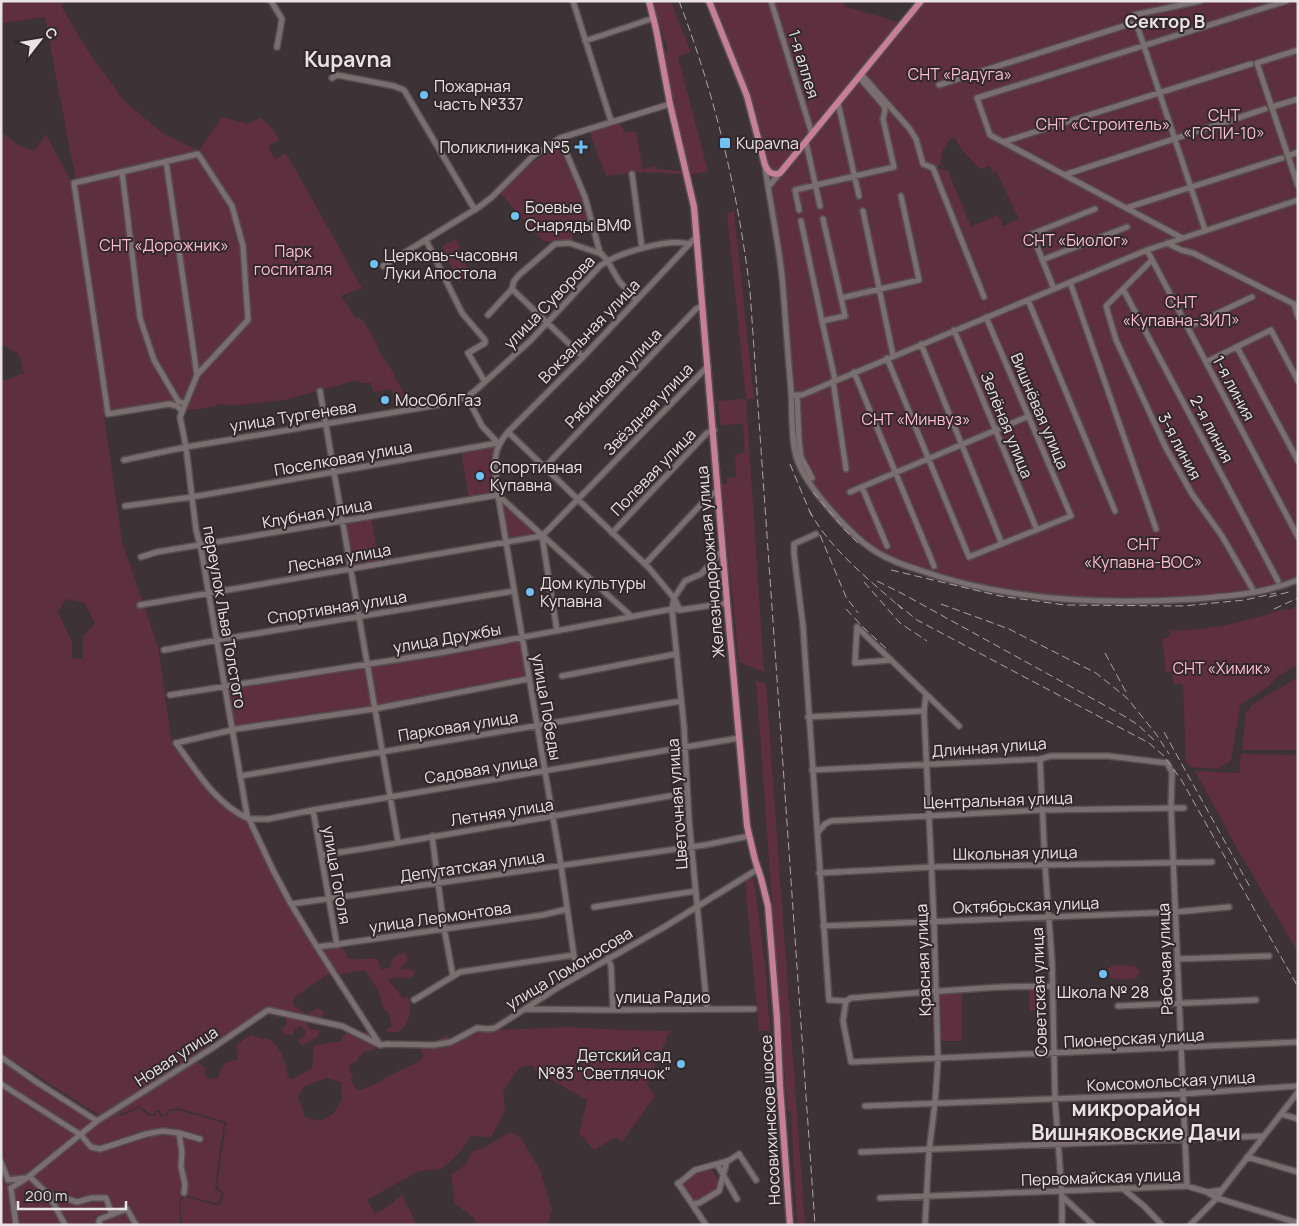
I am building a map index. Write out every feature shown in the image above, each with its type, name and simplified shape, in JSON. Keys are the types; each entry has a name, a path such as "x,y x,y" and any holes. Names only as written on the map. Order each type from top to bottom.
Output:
{"main road":[{"name":"Железнодорожная улица","path":"649,1 694,207 714,430 722,551 749,836 768,906 778,1018"},
{"path":"708,1 747,96 765,165 771,174 780,173 921,1"},
{"name":"Носовихинское шоссе","path":"778,1018 780,1086 790,1223"}],"street":[{"path":"271,1 282,19 277,47"},
{"path":"573,1 611,122"},
{"name":"1-я аллея","path":"771,1 812,134"},
{"path":"1200,1 1134,15 1205,230"},
{"path":"1182,238 990,135 977,98 1286,1"},
{"path":"586,41 654,18"},
{"path":"940,85 1136,22"},
{"path":"1298,50 1257,62 1298,186"},
{"path":"1003,142 1251,64"},
{"path":"332,78 337,75 398,87 404,90 475,210"},
{"path":"799,210 795,190 894,167 883,119 884,106 860,76"},
{"path":"860,76 909,128 916,139 923,164 933,168 984,297"},
{"path":"1272,107 1298,99"},
{"path":"838,103 859,196"},
{"path":"382,266 475,210 492,197 533,156 560,138 670,104"},
{"path":"1064,175 1265,109"},
{"path":"560,138 585,197 600,253"},
{"path":"806,142 820,206"},
{"path":"1288,156 1298,152"},
{"path":"198,154 232,206 243,246 248,320 198,375 182,410 177,406 169,404 108,414 74,183 166,161 198,154"},
{"path":"1126,208 1282,158"},
{"path":"166,161 198,375"},
{"path":"765,165 782,276 801,457 812,478"},
{"path":"122,172 140,318 154,360 178,401 185,404"},
{"path":"768,187 780,173"},
{"path":"632,174 642,248"},
{"path":"841,298 919,280 901,196"},
{"path":"794,395 893,356 1147,250 1298,200"},
{"path":"1054,289 1032,234 1095,209"},
{"path":"863,211 893,356"},
{"path":"822,320 845,316 823,219"},
{"path":"801,221 834,380 846,469"},
{"path":"1042,260 1128,226"},
{"name":"Вокзальная улица","path":"498,443 697,236"},
{"path":"426,240 462,313 485,340 485,343 468,353 485,382"},
{"path":"488,315 512,289 514,281 519,275 555,244 569,243 600,253 608,260 619,281 636,300"},
{"path":"1167,243 1181,250 1193,253 1296,301 1297,315"},
{"name":"улица Суворова","path":"467,397 547,323 600,266 608,260 642,248 670,244 689,244"},
{"name":"1-я линия","path":"1147,250 1298,537"},
{"path":"1123,289 1152,260"},
{"path":"1070,282 1156,529"},
{"path":"512,289 582,357"},
{"name":"3-я линия","path":"1123,289 1106,306 1116,340 1166,448 1192,494 1222,536 1252,588"},
{"name":"2-я линия","path":"1123,289 1278,581"},
{"path":"1188,327 1252,296"},
{"path":"1028,300 1115,511"},
{"name":"Рябиновая улица","path":"544,468 696,309 702,306"},
{"name":"Вишнёвая улица","path":"986,317 1071,516 1036,530"},
{"name":"Зелёная улица","path":"954,330 1036,530"},
{"path":"1206,362 1271,330 1298,381"},
{"path":"921,344 1002,544"},
{"path":"1237,347 1298,460"},
{"path":"887,358 969,557 1036,530"},
{"name":"Звёздная улица","path":"543,535 708,365"},
{"path":"854,372 934,566"},
{"path":"320,391 324,424 398,842"},
{"path":"794,395 794,440 797,459 808,481 832,511 860,540 879,554 904,565 937,577 972,586 1018,594 1084,600 1151,602 1238,596 1279,587 1298,580"},
{"path":"467,397 482,426 498,443"},
{"name":"улица Тургенева","path":"124,460 186,447 438,405 467,397"},
{"name":"переулок Льва Толстого","path":"182,410 181,422 192,497 249,820"},
{"path":"850,492 1028,416"},
{"name":"Полевая улица","path":"612,533 707,433 714,430"},
{"path":"508,432 645,564 674,598 680,610"},
{"name":"Поселковая улица","path":"126,506 192,497 498,443"},
{"name":"улица Победы","path":"498,443 494,457 498,494 561,866 577,977"},
{"path":"862,487 887,546"},
{"path":"645,564 707,498 717,491"},
{"path":"498,494 632,617"},
{"name":"Клубная улица","path":"141,557 157,552 498,494"},
{"path":"816,534 794,544 803,626 829,1000 846,1001 851,998 936,990 1002,986 1052,986"},
{"path":"543,535 557,631"},
{"name":"Лесная улица","path":"140,605 543,535"},
{"path":"674,598 686,581 701,574 722,551"},
{"name":"Спортивная улица","path":"164,650 514,591"},
{"name":"Цветочная улица","path":"674,598 672,609 681,701 691,847 707,1009"},
{"name":"улица Дружбы","path":"170,696 522,638 672,609 680,610 727,603"},
{"path":"891,660 855,663 857,627 863,634 891,660 959,726"},
{"path":"562,676 676,654"},
{"path":"380,1045 291,904 249,820 239,815 216,795 176,743 232,730 374,708 528,679"},
{"name":"Красная улица","path":"925,1225 929,1151 938,1059 930,816 924,711 926,695"},
{"name":"Парковая улица","path":"240,776 681,701"},
{"path":"808,717 924,711"},
{"name":"Садовая улица","path":"249,820 739,738"},
{"name":"Длинная улица","path":"812,770 927,764 991,758 1040,759 1051,756 1108,756 1167,763"},
{"name":"Советская улица","path":"1040,759 1049,917 1055,1099 1062,1225"},
{"name":"Рабочая улица","path":"1167,763 1172,772 1171,808 1187,1186"},
{"name":"Летняя улица","path":"321,855 687,793"},
{"name":"Центральная улица","path":"818,832 831,820 1042,810 1184,808"},
{"name":"улица Гоголя","path":"313,810 337,945"},
{"path":"432,836 444,928 453,976"},
{"name":"Депутатская улица","path":"291,904 691,847 749,836"},
{"name":"Школьная улица","path":"819,873 932,867 1212,862"},
{"name":"улица Ломоносова","path":"380,1045 434,1046 451,1042 476,1028 495,1028 758,869"},
{"path":"594,907 696,892"},
{"name":"Октябрьская улица","path":"823,926 1176,912 1229,907"},
{"name":"улица Лермонтова","path":"317,947 566,909"},
{"path":"414,1000 453,976 467,971 574,955"},
{"path":"1177,959 1269,956"},
{"path":"608,958 611,966 613,1010"},
{"path":"1118,1006 1256,1000"},
{"name":"Пионерская улица","path":"846,1001 843,1022 851,1062 1298,1042"},
{"name":"улица Радио","path":"525,1009 754,1009"},
{"name":"Новая улица","path":"97,1121 214,1047 268,1010 342,1026 380,1045"},
{"path":"1,1057 97,1121 28,1177 11,1188 16,1225"},
{"path":"1,1084 81,1135 92,1147 100,1149 146,1134 163,1131 179,1132 200,1139"},
{"name":"Комсомольская улица","path":"865,1106 1182,1094 1298,1086"},
{"path":"1190,1225 1217,1198 1298,1092"},
{"path":"1281,1114 1298,1119"},
{"path":"179,1132 184,1193"},
{"path":"860,1152 929,1151 1263,1136"},
{"path":"706,1225 678,1183 695,1170 727,1161 739,1154 756,1180"},
{"path":"1247,1157 1298,1172"},
{"path":"692,1204 700,1203 719,1191 727,1161"},
{"path":"1,1162 8,1180"},
{"path":"717,1164 737,1198"},
{"path":"1,1178 8,1180 28,1177 49,1195 65,1225"},
{"name":"Первомайская улица","path":"880,1198 1061,1193 1122,1188 1187,1186 1207,1192 1217,1198 1298,1223"},
{"path":"1122,1188 1144,1206 1162,1225"},
{"path":"1207,1192 1222,1190"},
{"path":"1061,1193 1093,1225"},
{"path":"49,1195 77,1202 92,1198 106,1198 111,1212 114,1213"},
{"path":"100,1225 100,1219 127,1209 136,1225"}],"green space":[{"path":"1,1 62,1 63,9 88,51 124,101 164,134 199,151 222,117 248,124 260,118 273,129 279,140 268,146 275,159 286,153 362,288 341,296 355,317 362,319 376,342 379,351 400,385 407,407 396,409 392,389 373,392 371,383 360,383 358,380 284,400 239,405 218,404 199,409 183,410 169,404 104,415 122,542 158,646 171,739 216,793 239,813 250,819 267,857 317,944 340,943 347,958 378,960 381,970 391,967 393,959 405,952 408,960 399,970 408,969 416,972 410,978 394,977 389,981 403,998 408,997 410,1007 407,1023 396,1032 384,1031 392,1026 390,1016 384,1009 378,990 365,970 336,975 331,972 296,996 293,1001 294,1007 297,1007 307,1015 317,1008 324,1011 322,1018 307,1024 310,1029 320,1030 317,1037 302,1046 298,1040 304,1036 306,1031 301,1026 294,1030 293,1035 284,1034 281,1029 286,1025 286,1018 271,1008 101,1115 1,1053 1,379 4,381 24,373 18,353 1,345 1,132 20,146 34,151 46,134 72,183 76,182 45,17 1,23","holes":["66,599 85,603 95,624 83,636 83,659 72,658 72,642 58,612"]},
{"path":"652,1 671,1 691,52 678,57 708,171 687,175 662,56 668,50"},
{"path":"711,1 843,1 844,6 901,23 779,171 772,171 767,164 750,95"},
{"path":"924,1 1298,1 1298,580 1255,593 1151,602 1084,600 973,586 904,565 860,540 809,481 797,459 782,275 769,191","holes":["954,137 962,150 979,168 982,169 989,166 993,173 996,171 1019,219 1003,226 998,215 971,227 948,171 937,168 941,164 945,145 951,139"]},
{"path":"617,120 625,132 636,132 643,169 656,166 657,169 681,171 681,174 638,172 606,176 588,129"},
{"path":"563,143 591,219 583,223 573,234 573,242 553,242 542,240 500,193 533,162"},
{"path":"734,211 754,399 746,399 727,214"},
{"path":"456,239 460,248 446,255 442,246"},
{"path":"459,251 471,276 458,282 447,257"},
{"path":"746,399 764,672 739,662 721,484 727,484 727,478 736,477 735,455 745,452 743,424 720,425 718,401"},
{"name":"Спортивная Купавна","path":"496,445 491,458 498,494 469,499 461,450"},
{"path":"501,499 538,534 508,540"},
{"path":"371,518 379,561 352,566 344,522"},
{"name":"СНТ «Химик»","path":"1298,605 1298,665 1278,676 1269,686 1240,705 1231,761 1218,769 1190,767 1184,759 1186,759 1183,684 1173,684 1172,672 1166,672 1162,639 1169,637 1170,632 1168,630 1198,629 1227,625 1284,609 1289,610"},
{"path":"521,640 526,677 371,707 233,727 227,689"},
{"path":"1298,677 1298,750 1242,750 1246,713 1252,705"},
{"path":"756,680 766,684 805,1225 797,1225 791,1111 788,1111 787,1106"},
{"path":"1241,754 1298,755 1298,952 1239,852 1195,771 1239,773"},
{"path":"752,876 765,965 770,1031 759,1031 745,881"},
{"path":"1112,965 1135,966 1140,972 1138,977 1132,979 1112,978 1109,977 1108,970"},
{"path":"1029,989 1047,989 1047,1010 1030,1010"},
{"path":"940,992 962,992 962,1041 940,1041"},
{"path":"568,1027 670,1031 647,1084 655,1096 622,1142 616,1137 594,1150 579,1133 587,1100 545,1076 538,1076 537,1071 532,1065 521,1067 503,1092 505,1111 491,1137 471,1136 462,1150 442,1169 419,1171 367,1200 375,1214 402,1195 417,1225 182,1225 180,1201 186,1197 219,1206 224,1194 217,1187 226,1122 178,1108 168,1110 166,1114 161,1115 160,1111 156,1110 154,1114 150,1114 139,1106 122,1114 119,1108 195,1059 206,1069 205,1075 208,1079 218,1078 220,1070 226,1063 238,1059 236,1045 250,1035 263,1039 267,1038 276,1045 284,1060 288,1078 293,1079 312,1068 314,1046 340,1042 347,1031 369,1033 377,1045 375,1049 363,1053 357,1061 349,1065 351,1074 354,1073 351,1080 354,1087 360,1090 378,1083 388,1076 420,1061 424,1056 420,1049 447,1035 451,1040 467,1031","holes":["326,1078 341,1082 342,1099 333,1114 320,1121 304,1116 303,1108 298,1099 303,1087"]},
{"path":"1,1055 93,1114 101,1117 118,1110 121,1116 139,1108 149,1116 155,1116 159,1112 160,1117 167,1115 169,1111 178,1110 224,1123 215,1188 222,1194 218,1204 185,1195 179,1200 180,1225 1,1225"},
{"path":"511,1132 521,1138 540,1170 552,1210 547,1225 478,1225 473,1217 455,1204 451,1175 465,1165 473,1151 483,1148"},
{"path":"710,1167 721,1184 719,1188 705,1198 692,1203 680,1185 691,1175"}],"railway":[{"path":"679,1 704,72 724,144 739,217 750,291 815,1225"},
{"path":"790,464 812,517"},
{"path":"813,492 861,546"},
{"path":"809,510 818,525 839,551 902,609"},
{"path":"820,535 846,597 858,613"},
{"path":"891,570 1000,596 1065,605 1183,606 1245,600 1276,593"},
{"path":"877,581 1124,716 1138,725 1154,740"},
{"path":"864,582 900,623 927,641"},
{"path":"1269,597 1289,592"},
{"path":"1274,609 1298,598"},
{"path":"897,604 917,620 1149,743 1164,756 1182,781 1298,987"},
{"path":"941,604 1009,629 1096,673 1127,698 1156,734 1169,754"},
{"path":"846,609 889,651"},
{"path":"1105,653 1127,694"},
{"path":"1164,732 1250,887"}],"place":[{"name":"Пожарная часть №337","path":"424,95"},
{"name":"Kupavna","path":"725,143"},
{"name":"Поликлиника №5","path":"581,147"},
{"name":"Боевые Снаряды ВМФ","path":"515,216"},
{"name":"Церковь-часовня Луки Апостола","path":"374,264"},
{"name":"МосОблГаз","path":"385,400"},
{"name":"Спортивная Купавна","path":"480,476"},
{"name":"Дом культуры Купавна","path":"530,592"},
{"name":"Школа № 28","path":"1103,974"},
{"name":"Детский сад №83 \"Светлячок\"","path":"681,1064"}],"district":[{"name":"Сектор В","path":"1165,22"},
{"name":"Kupavna","path":"348,60"},
{"name":"микрорайон Вишняковские Дачи","path":"1136,1121"}],"park label":[{"name":"СНТ «Радуга»","path":"960,74"},
{"name":"СНТ «Строитель»","path":"1103,124"},
{"name":"СНТ «ГСПИ-10»","path":"1224,124"},
{"name":"СНТ «Биолог»","path":"1076,240"},
{"name":"СНТ «Дорожник»","path":"164,245"},
{"name":"Парк госпиталя","path":"293,260"},
{"name":"СНТ «Купавна-ЗИЛ»","path":"1181,311"},
{"name":"СНТ «Минвуз»","path":"916,419"},
{"name":"СНТ «Купавна-ВОС»","path":"1143,553"}]}
